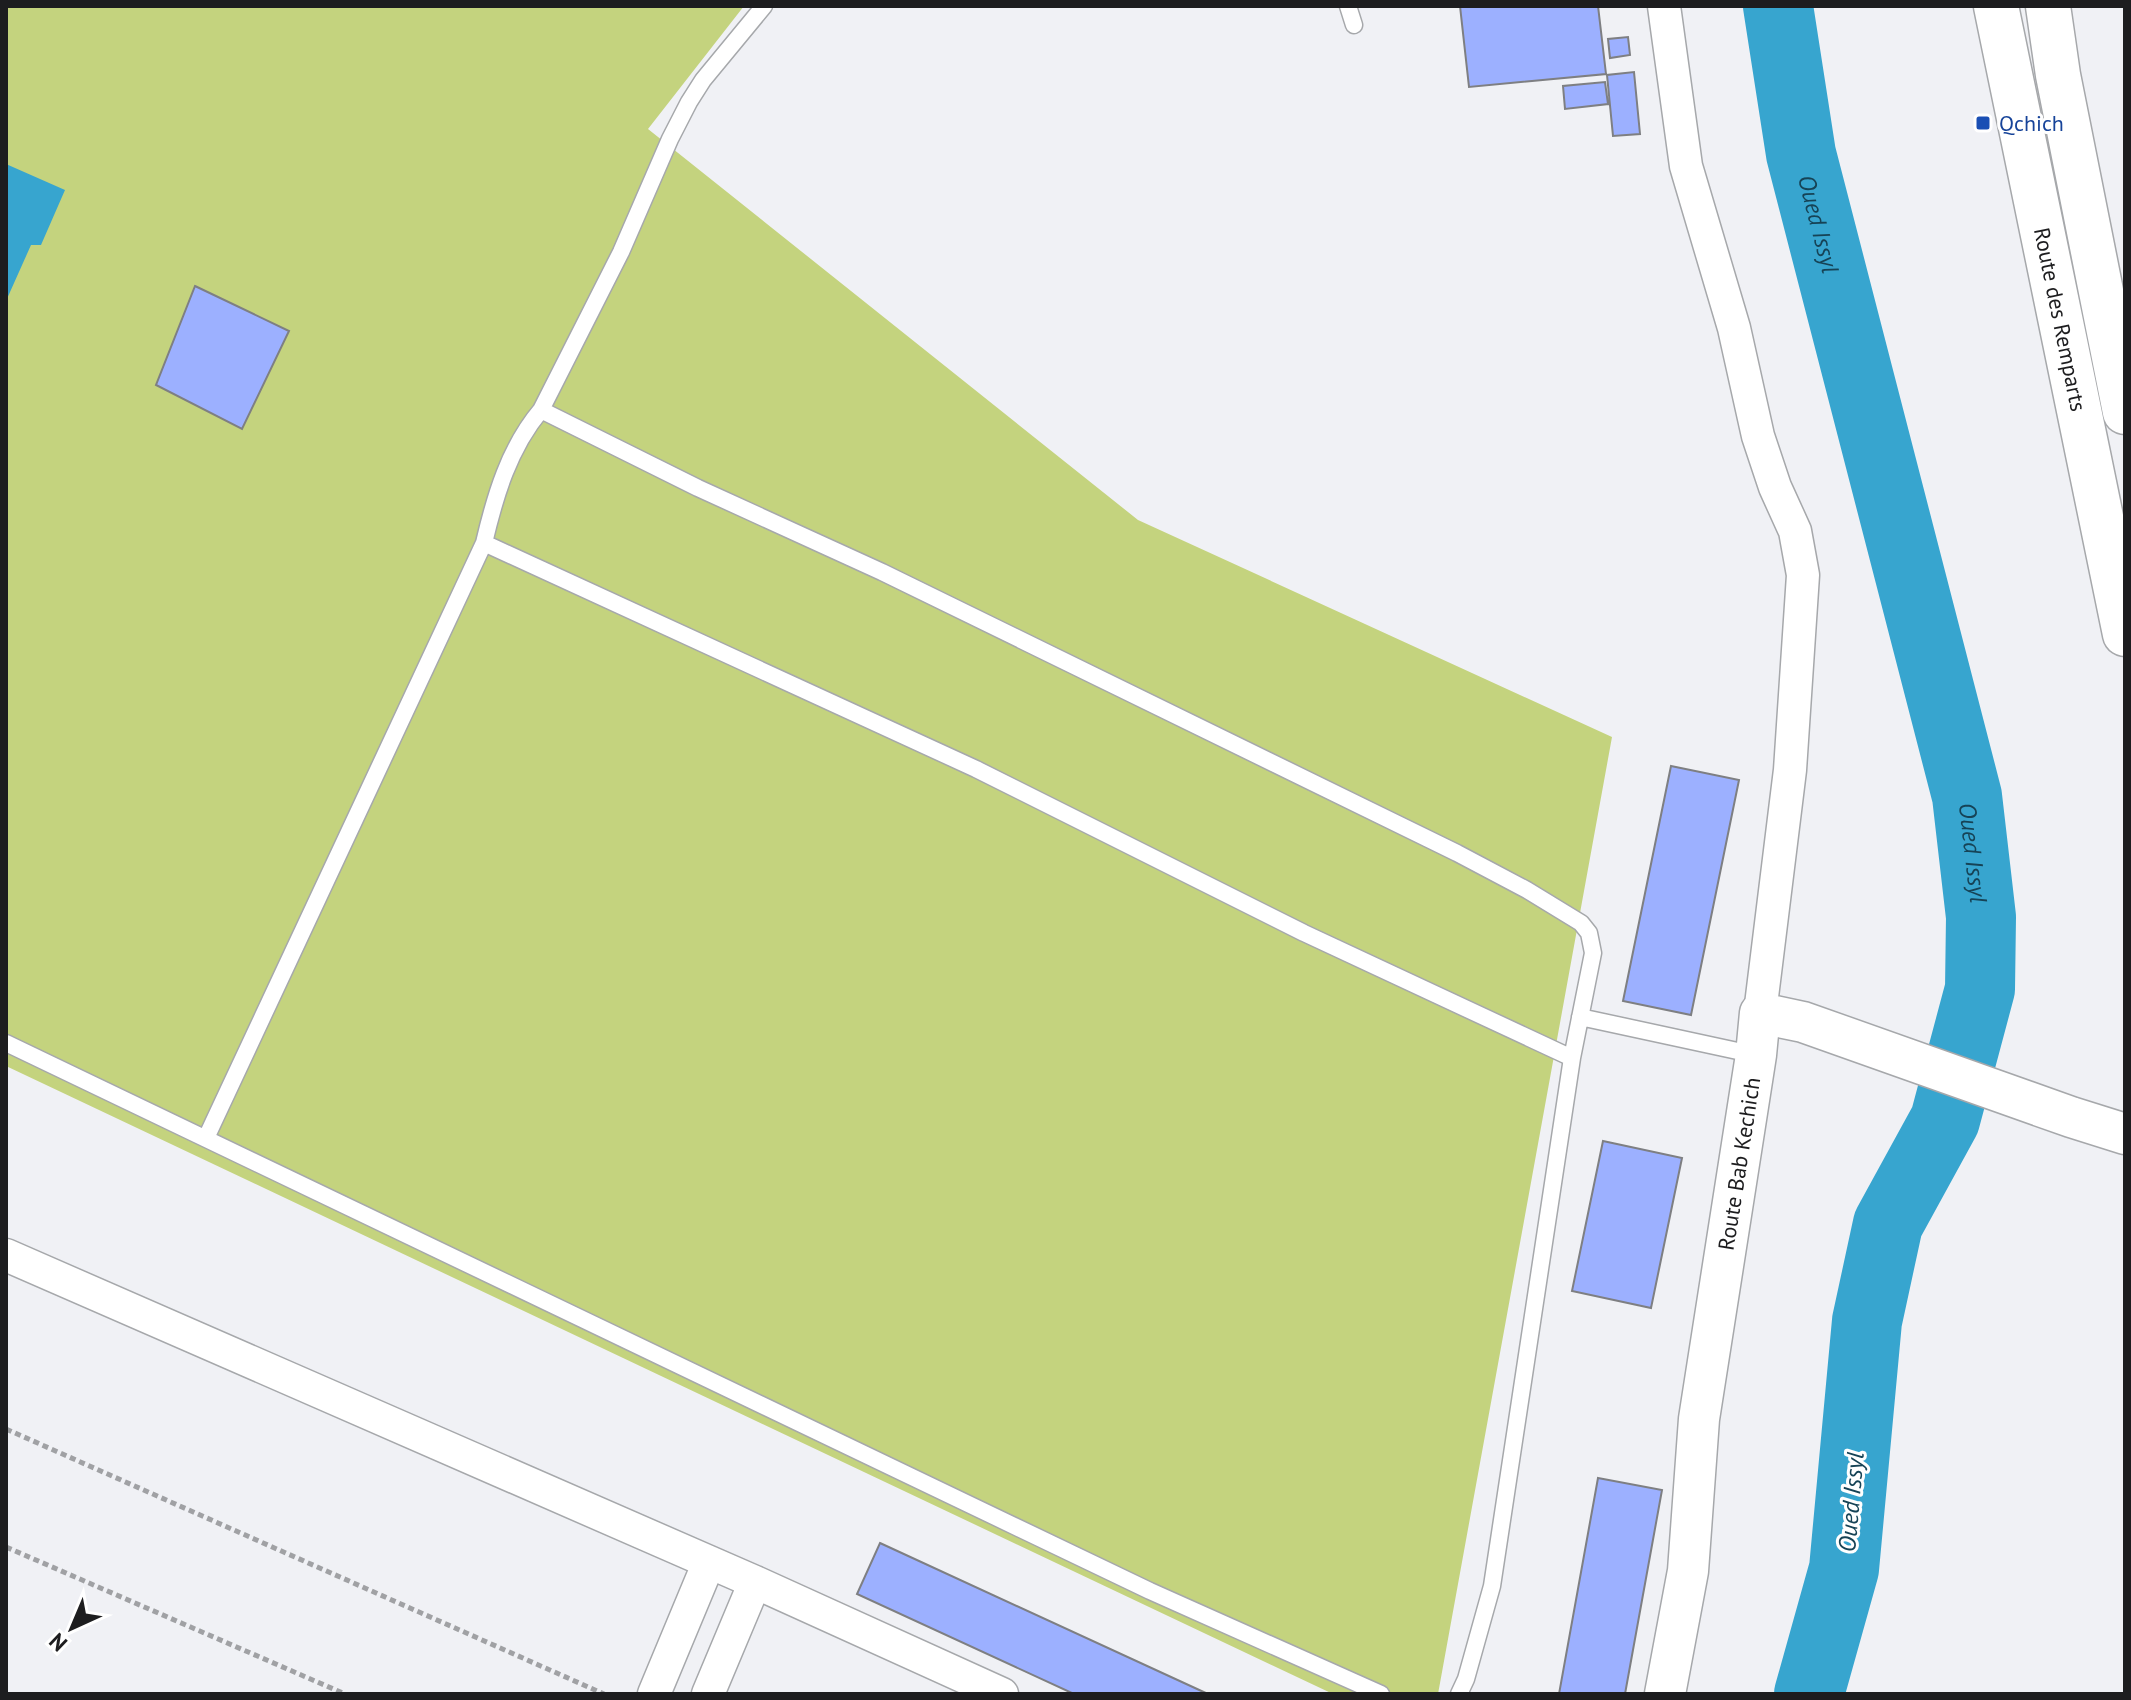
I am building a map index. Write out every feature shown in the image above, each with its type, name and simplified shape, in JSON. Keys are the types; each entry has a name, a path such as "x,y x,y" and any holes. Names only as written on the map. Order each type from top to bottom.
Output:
{"main road":[{"name":"Route des Remparts","path":"1996,6 2125,634"},
{"name":"Route des Remparts","path":"2048,6 2058,75 2125,412"}],"street":[{"path":"1664,6 1686,166 1734,328 1758,436 1775,487 1795,531 1803,575 1790,770 1760,1013 1803,1022 2125,1134"},
{"name":"Route Bab Kechich","path":"1665,1694 1688,1571 1699,1419 1760,1013"},
{"path":"6,1255 755,1582 1002,1694"},
{"path":"654,1694 709,1562"},
{"path":"708,1694 755,1582"}],"lane":[{"path":"206,1138 484,543 504,473 527,427 541,410 621,252 689,102 703,80 764,6"},
{"path":"1348,6 1354,25"},
{"path":"541,410 698,488 882,572 1457,853 1527,890 1581,923 1589,933 1593,953 1572,1058 1492,1586 1459,1694"},
{"path":"484,543 976,769 1304,933 1572,1058"},
{"path":"1580,1017 1756,1055"},
{"path":"6,1043 1135,1584 1381,1694"}],"path":[{"path":"6,1429 604,1694"},
{"path":"6,1547 345,1694"}],"green space":[{"path":"6,6 744,6 648,129 1138,520 1612,737 1438,1694 1333,1694 6,1066"}],"water":[{"path":"6,164 65,190 41,245 31,245 6,301"}],"building":[{"path":"1460,6 1598,6 1606,74 1469,87"},
{"path":"1628,37 1630,55 1610,58 1608,39"},
{"path":"1634,72 1640,134 1613,136 1607,75"},
{"path":"1605,82 1608,104 1565,109 1563,86"},
{"path":"195,286 289,331 242,429 156,385"},
{"path":"1671,766 1739,780 1691,1015 1623,1001"},
{"path":"1603,1141 1682,1158 1651,1308 1572,1291"},
{"path":"1598,1478 1662,1490 1625,1694 1559,1694"},
{"path":"880,1543 1208,1694 1074,1694 857,1594"}],"waterway":[{"name":"Oued Issyl","path":"1778,6 1801,154 1967,796 1981,917 1980,989 1945,1120 1888,1224 1867,1321 1844,1569 1809,1694"}],"place":[{"name":"Qchich","path":"1983,123"}]}
